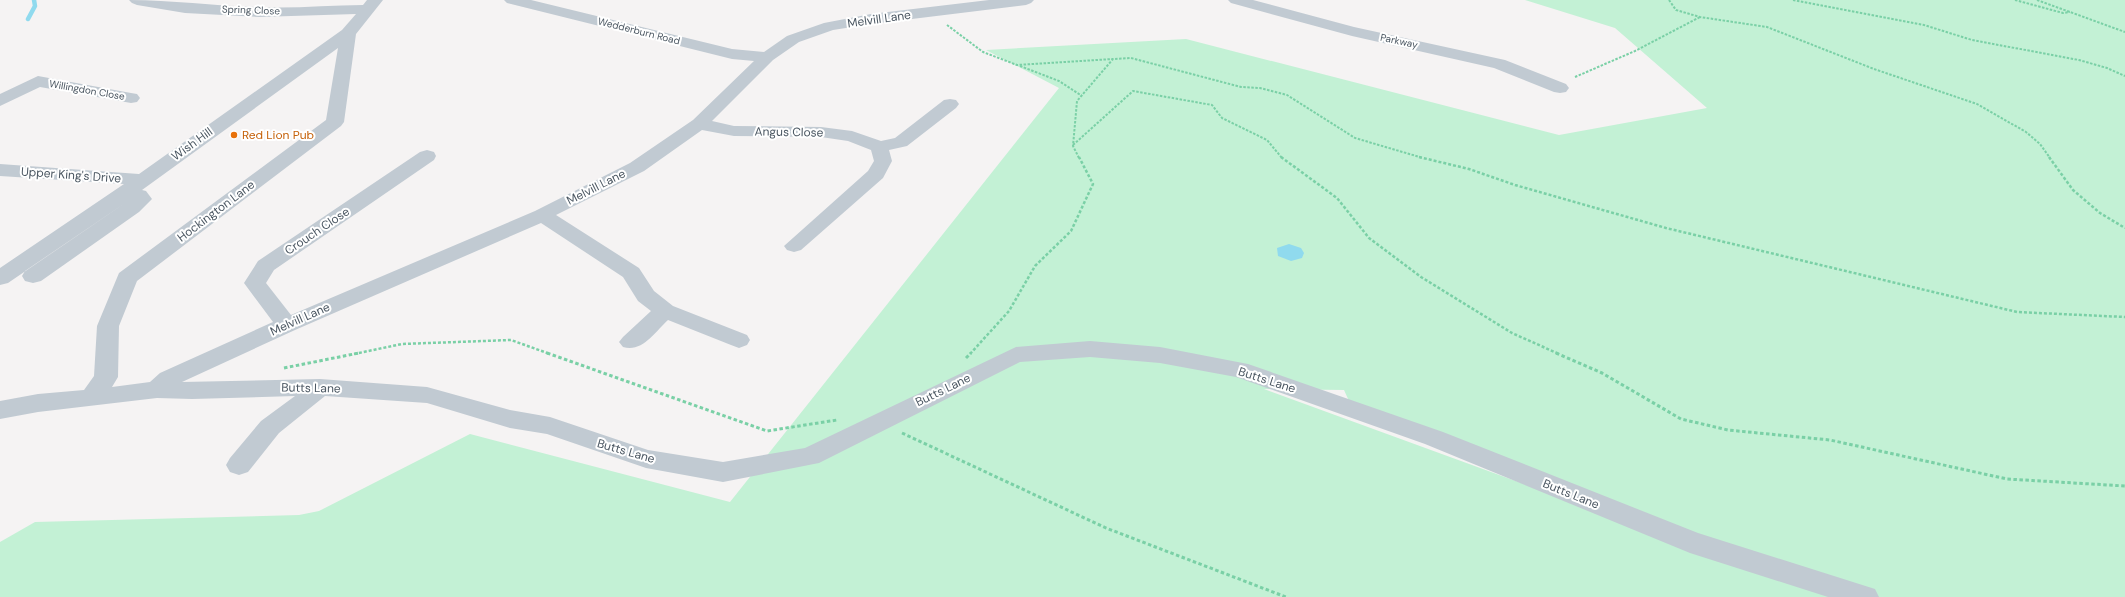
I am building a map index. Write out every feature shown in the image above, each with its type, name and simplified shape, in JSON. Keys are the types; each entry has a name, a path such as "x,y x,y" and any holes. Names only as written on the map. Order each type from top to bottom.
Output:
{"street":[{"name":"Spring Close","path":"136,0 185,8 259,12 370,5"},
{"name":"Wedderburn Road","path":"512,0 732,54 767,57"},
{"name":"Melvill Lane","path":"157,390 168,379 287,325 542,214 637,167 699,124 767,57 793,39 830,26 1026,0"},
{"name":"Parkway","path":"1236,0 1338,27 1498,64 1557,88"},
{"name":"Wish Hill","path":"0,278 135,185 348,33 370,5"},
{"name":"Hockington Lane","path":"91,397 106,377 108,326 127,278 336,122 348,33"},
{"name":"Willingdon Close","path":"0,101 38,81 131,98"},
{"path":"794,246 876,174 883,161 878,147 901,142 950,104"},
{"name":"Angus Close","path":"699,124 734,131 815,132 837,134 852,136 878,147"},
{"name":"Crouch Close","path":"287,325 256,283 266,266 427,156"},
{"name":"Upper King's Drive","path":"0,170 135,185"},
{"path":"33,276 132,208 142,199 135,185"},
{"path":"542,214 631,273 646,296 666,311 740,340"},
{"path":"631,342 666,311"},
{"name":"Butts Lane","path":"0,410 38,403 157,390 192,391 320,387 427,394 510,419 550,426 646,459 723,472 810,456 1016,355 1090,349 1160,355 1240,370 1434,438 1690,542 1865,597"},
{"path":"239,464 270,427 300,405 320,387"}],"path":[{"path":"1664,0 1668,0 1676,10 1700,17 1767,27 1874,69 1958,96 1977,104 2026,132 2036,140 2073,190 2100,213 2125,228"},
{"path":"1794,0 1924,26 1972,40 2079,60 2107,68 2125,76"},
{"path":"2015,0 2063,13 2071,12"},
{"path":"2037,0 2125,32"},
{"path":"932,12 969,43 983,52 1059,81 1082,96"},
{"path":"1557,88 1635,51 1700,17"},
{"path":"1017,65 1130,58 1241,87 1260,88 1287,95 1318,113 1338,129 1355,138 1407,154 1469,168 1515,185 1666,228 2017,312 2037,315 2110,315 2125,318"},
{"path":"962,361 1009,311 1035,266 1071,231 1093,184 1073,146 1076,101 1113,59"},
{"path":"1073,146 1133,91 1212,105 1222,118 1267,140 1285,161 1337,198 1369,238 1421,277 1512,333 1602,373 1681,418 1728,430 1830,440 2007,479 2125,486"},
{"path":"280,368 402,344 510,340 767,431 843,418"},
{"path":"912,438 1106,528 1286,597"}],"green space":[{"path":"1525,0 2125,0 2125,597 0,597 0,542 35,522 299,515 319,511 470,434 730,502 1059,88 986,50 1186,39 1559,135 1707,108 1615,28","holes":["1264,389 1344,390 1349,401 1557,496"]}],"water":[{"path":"1289,244 1301,248 1304,253 1302,258 1291,261 1278,256 1277,248"}],"waterway":[{"path":"28,19 35,6 34,0"}],"place":[{"name":"Red Lion Pub","path":"234,135"}]}
